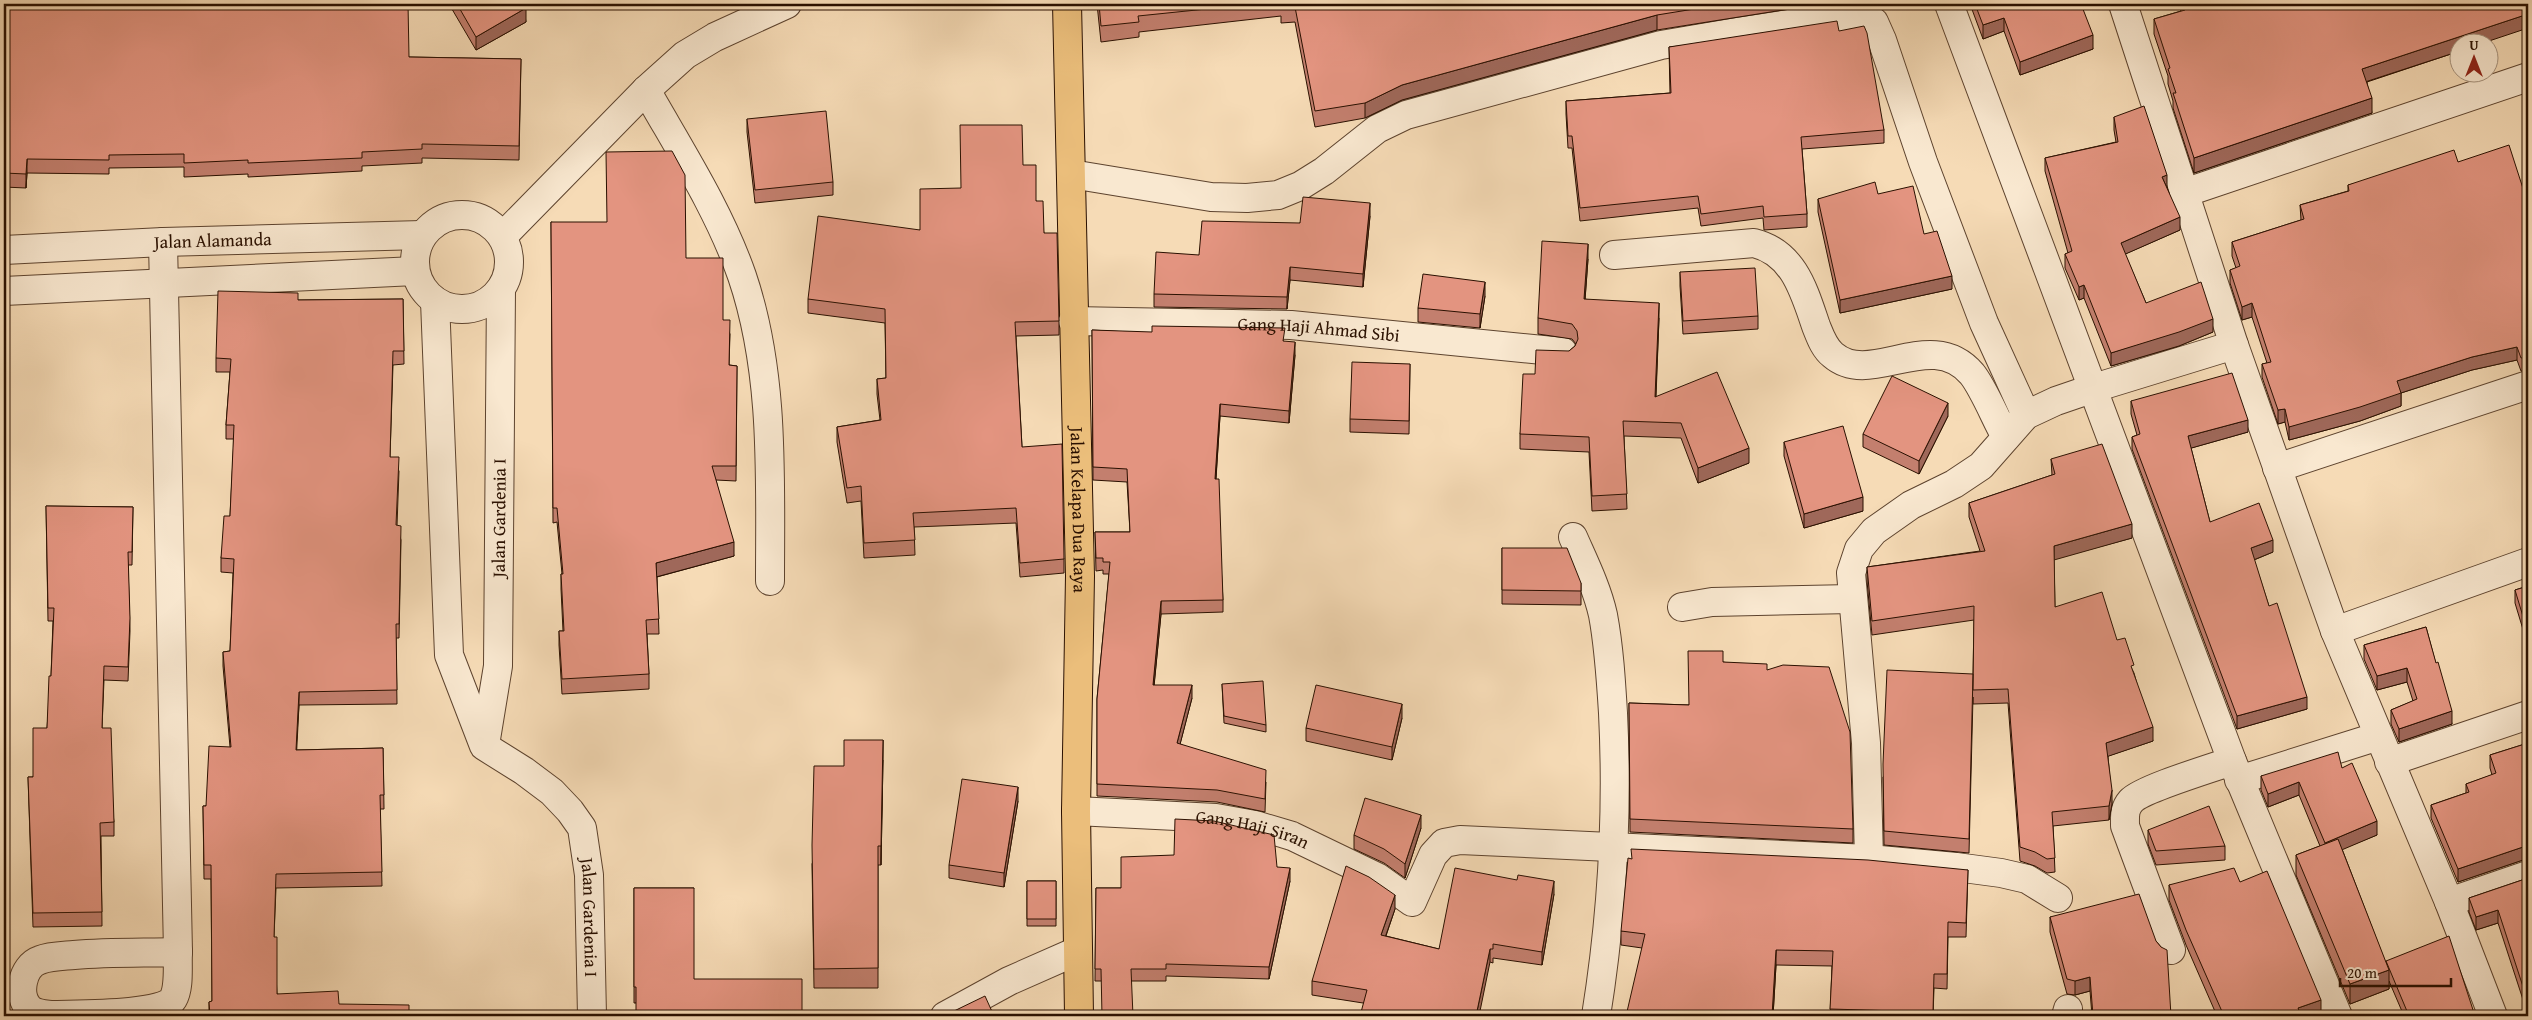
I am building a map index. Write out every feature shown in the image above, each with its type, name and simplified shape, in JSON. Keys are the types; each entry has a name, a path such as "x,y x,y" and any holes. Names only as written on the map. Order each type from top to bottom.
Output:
{"main road":[{"name":"Jalan Kelapa Dua Raya","path":"1067,4 1070,217 1080,576 1076,811 1079,1016"}],"street":[{"path":"503,236 646,90 685,55 715,37 787,4"},
{"path":"1949,4 2236,771 2338,1016"},
{"path":"2124,4 2234,345 2335,631 2450,902 2493,1016"},
{"path":"1070,174 1211,196 1247,198 1278,195 1300,186 1324,171 1377,129 1406,115 1660,45 1818,19 1866,16 1874,22 1882,40 1923,162 1984,323 2026,415"},
{"path":"2184,193 2528,77"},
{"path":"646,90 702,187 741,275 749,301 762,361 770,470 770,581"},
{"path":"453,215 472,215 489,222 503,236 510,253 509,272 501,289 488,302 471,308 452,308 435,301 422,288 415,271 415,253 422,235 436,222 453,215"},
{"name":"Jalan Alamanda","path":"4,250 163,242 422,235"},
{"path":"163,242 178,952 175,991 173,999 164,1006 140,1011 52,1015 38,1014 30,1008 22,990 23,979 28,969 38,960 102,953 178,952"},
{"path":"1614,255 1754,243 1770,247 1784,259 1798,278 1822,342 1832,355 1845,363 1861,364 1922,355 1941,355 1950,359 1972,374 2006,437"},
{"path":"4,291 415,271"},
{"name":"Jalan Gardenia I","path":"501,289 498,666 484,746 524,771 552,792 570,811 582,828 589,875 592,1016"},
{"path":"435,301 449,655 484,746"},
{"name":"Gang Haji Ahmad Sibi","path":"1073,321 1291,325 1563,352"},
{"path":"1869,859 1866,743 1851,573 1860,549 1874,531 1911,505 1954,484 1981,466 2026,415 2056,401 2094,388 2234,345"},
{"path":"2277,468 2528,385"},
{"path":"1573,537 1590,575 1602,614 1610,663 1614,740 1614,847 1596,1016"},
{"path":"2335,631 2528,562"},
{"path":"1682,607 1712,602 1852,598"},
{"path":"2389,762 2528,715"},
{"path":"2171,950 2124,826 2124,810 2132,800 2147,792 2379,736"},
{"name":"Gang Haji Siran","path":"1076,811 1216,818 1255,824 1292,836 1377,877 1412,902 1433,855 1444,843 1467,840 1614,847"},
{"path":"1614,847 1869,859 2001,873 2027,880 2058,898"},
{"path":"2450,902 2528,875"},
{"path":"945,1016 1009,981 1077,951"}],"building":[{"path":"4,4 408,4 409,57 521,59 519,146 422,144 422,149 362,152 362,158 248,163 248,160 184,163 184,154 109,155 109,160 27,159 26,174 4,173"},
{"path":"457,4 523,4 526,8 476,37"},
{"path":"1099,4 1255,4 1138,16 1139,22 1101,26"},
{"path":"1281,4 1725,4 1657,15 1402,85 1365,103 1315,111 1295,7 1281,8"},
{"path":"1975,4 2081,4 2093,35 2020,62 2004,18 1983,25"},
{"path":"2183,4 2528,4 2528,14 2474,32 2450,32 2450,40 2362,69 2372,98 2194,158 2173,93 2176,93 2168,69 2170,68 2154,19 2185,10"},
{"path":"1837,21 1839,31 1864,26 1867,33 1884,130 1801,137 1807,214 1764,217 1763,206 1701,214 1698,196 1580,208 1572,136 1568,136 1566,101 1671,93 1669,47"},
{"path":"2144,106 2167,175 2162,177 2180,217 2121,243 2146,303 2201,282 2213,319 2179,332 2111,353 2084,285 2079,287 2065,254 2072,251 2045,158 2118,142 2114,117"},
{"path":"826,111 833,182 755,190 747,119"},
{"path":"960,125 1022,125 1023,165 1036,165 1036,201 1043,201 1044,233 1057,233 1059,321 1015,322 1022,447 1062,444 1064,559 1020,563 1016,508 913,513 915,540 864,543 861,486 847,488 837,427 881,420 877,379 886,378 885,309 808,299 818,216 920,230 920,189 961,188"},
{"path":"2509,145 2528,204 2528,357 2521,358 2517,347 2472,357 2397,381 2401,393 2289,427 2285,409 2278,410 2262,364 2271,362 2252,303 2242,307 2230,270 2240,266 2232,242 2304,219 2300,205 2349,191 2348,185 2454,150 2458,162"},
{"path":"672,151 685,175 686,258 723,258 723,320 730,320 729,365 737,366 736,466 712,466 734,542 656,563 659,619 646,620 649,674 562,679 559,631 564,631 561,574 563,574 557,508 553,508 551,222 607,222 606,152"},
{"path":"1875,182 1878,194 1913,186 1924,234 1937,231 1952,276 1840,300 1818,199"},
{"path":"1303,197 1370,203 1363,274 1290,267 1287,297 1154,294 1156,252 1199,255 1202,221 1300,223"},
{"path":"1542,241 1588,244 1584,299 1659,303 1655,397 1717,372 1749,448 1698,468 1681,423 1623,421 1627,494 1592,496 1589,437 1520,434 1523,374 1535,374 1536,350 1569,351 1575,346 1578,339 1577,331 1572,324 1538,318"},
{"path":"1755,268 1758,316 1683,321 1680,272"},
{"path":"1423,274 1485,282 1480,314 1418,308"},
{"path":"218,291 298,293 298,300 403,299 404,351 393,351 390,457 399,457 396,525 401,526 399,624 396,624 397,690 299,692 296,750 383,748 384,795 380,795 382,872 276,874 274,937 277,937 277,994 338,991 339,1004 409,1005 409,1016 210,1016 209,1002 212,1001 211,865 204,865 203,806 206,806 209,746 231,747 223,652 230,651 234,559 221,558 224,516 230,516 234,425 226,425 231,359 216,358"},
{"path":"1152,326 1285,328 1283,341 1295,342 1289,411 1220,404 1215,479 1219,479 1223,600 1161,601 1153,685 1192,685 1177,743 1266,770 1265,799 1217,790 1097,784 1097,699 1110,562 1103,562 1103,558 1096,558 1095,532 1130,532 1127,469 1093,467 1092,330 1152,332"},
{"path":"1352,362 1410,364 1409,421 1350,419"},
{"path":"2232,373 2248,420 2188,436 2210,522 2259,503 2273,540 2251,548 2269,606 2277,603 2307,697 2237,716 2132,437 2140,434 2131,401"},
{"path":"1892,376 1948,403 1919,461 1863,434"},
{"path":"1843,426 1863,497 1804,514 1784,442"},
{"path":"2102,444 2132,524 2054,546 2055,607 2102,592 2117,640 2125,638 2134,665 2131,666 2153,727 2106,743 2112,790 2109,806 2052,812 2055,858 2047,859 2035,852 2020,847 2008,689 1973,690 1974,606 1872,621 1867,567 1985,551 1969,503 2055,474 2051,459"},
{"path":"46,506 133,507 132,552 128,552 130,618 128,667 104,666 102,728 111,728 114,822 100,823 102,912 33,913 28,777 33,777 33,728 47,728 54,608 48,608"},
{"path":"1502,548 1567,548 1581,583 1581,591 1502,590"},
{"path":"2528,586 2528,633 2515,590"},
{"path":"2426,627 2452,711 2399,729 2391,710 2417,699 2407,668 2377,676 2364,645"},
{"path":"1688,651 1723,651 1723,662 1767,664 1767,670 1783,665 1829,667 1850,732 1853,829 1630,819 1629,703 1689,705"},
{"path":"1887,670 1973,674 1969,839 1884,831 1883,764"},
{"path":"1263,681 1266,725 1224,716 1222,684"},
{"path":"1316,685 1402,704 1392,747 1306,728"},
{"path":"844,740 883,740 881,846 878,846 878,968 814,969 812,845 814,766 844,766"},
{"path":"2528,743 2528,847 2458,869 2431,805 2469,792 2466,784 2496,773 2490,755"},
{"path":"2338,752 2342,768 2352,763 2377,821 2325,843 2299,782 2268,794 2261,776"},
{"path":"962,779 1018,787 1004,873 949,865"},
{"path":"1365,798 1421,815 1405,864 1384,849 1354,835"},
{"path":"2209,806 2225,846 2156,851 2148,830"},
{"path":"1175,819 1214,821 1274,835 1277,867 1290,868 1269,967 1166,964 1166,969 1131,969 1133,1016 1102,1016 1101,969 1095,969 1096,888 1121,888 1121,857 1174,855"},
{"path":"2338,839 2389,970 2350,984 2296,855"},
{"path":"1631,849 1868,860 1968,870 1966,923 1948,922 1947,974 1934,974 1933,1012 1830,1009 1833,951 1776,950 1772,1016 1626,1016 1645,934 1621,931 1628,858 1632,859"},
{"path":"1346,866 1369,877 1395,895 1381,935 1439,949 1455,868 1517,880 1518,875 1554,881 1542,952 1493,944 1493,949 1490,949 1476,1016 1360,1016 1367,990 1312,981"},
{"path":"2234,868 2240,882 2267,871 2321,1000 2298,1008 2301,1016 2224,1016 2186,930 2169,885"},
{"path":"2528,878 2528,1002 2498,910 2476,917 2469,898"},
{"path":"1027,881 1056,881 1056,919 1027,919"},
{"path":"634,888 694,888 694,979 802,979 802,1016 636,1016 636,987 634,987"},
{"path":"2139,894 2156,941 2167,950 2171,1016 2093,1016 2090,977 2075,981 2067,979 2050,917"},
{"path":"2449,936 2475,1016 2409,1016 2386,961"},
{"path":"985,996 994,1016 954,1016 952,1012"},
{"path":"554,1014 554,1016 490,1016"}]}
